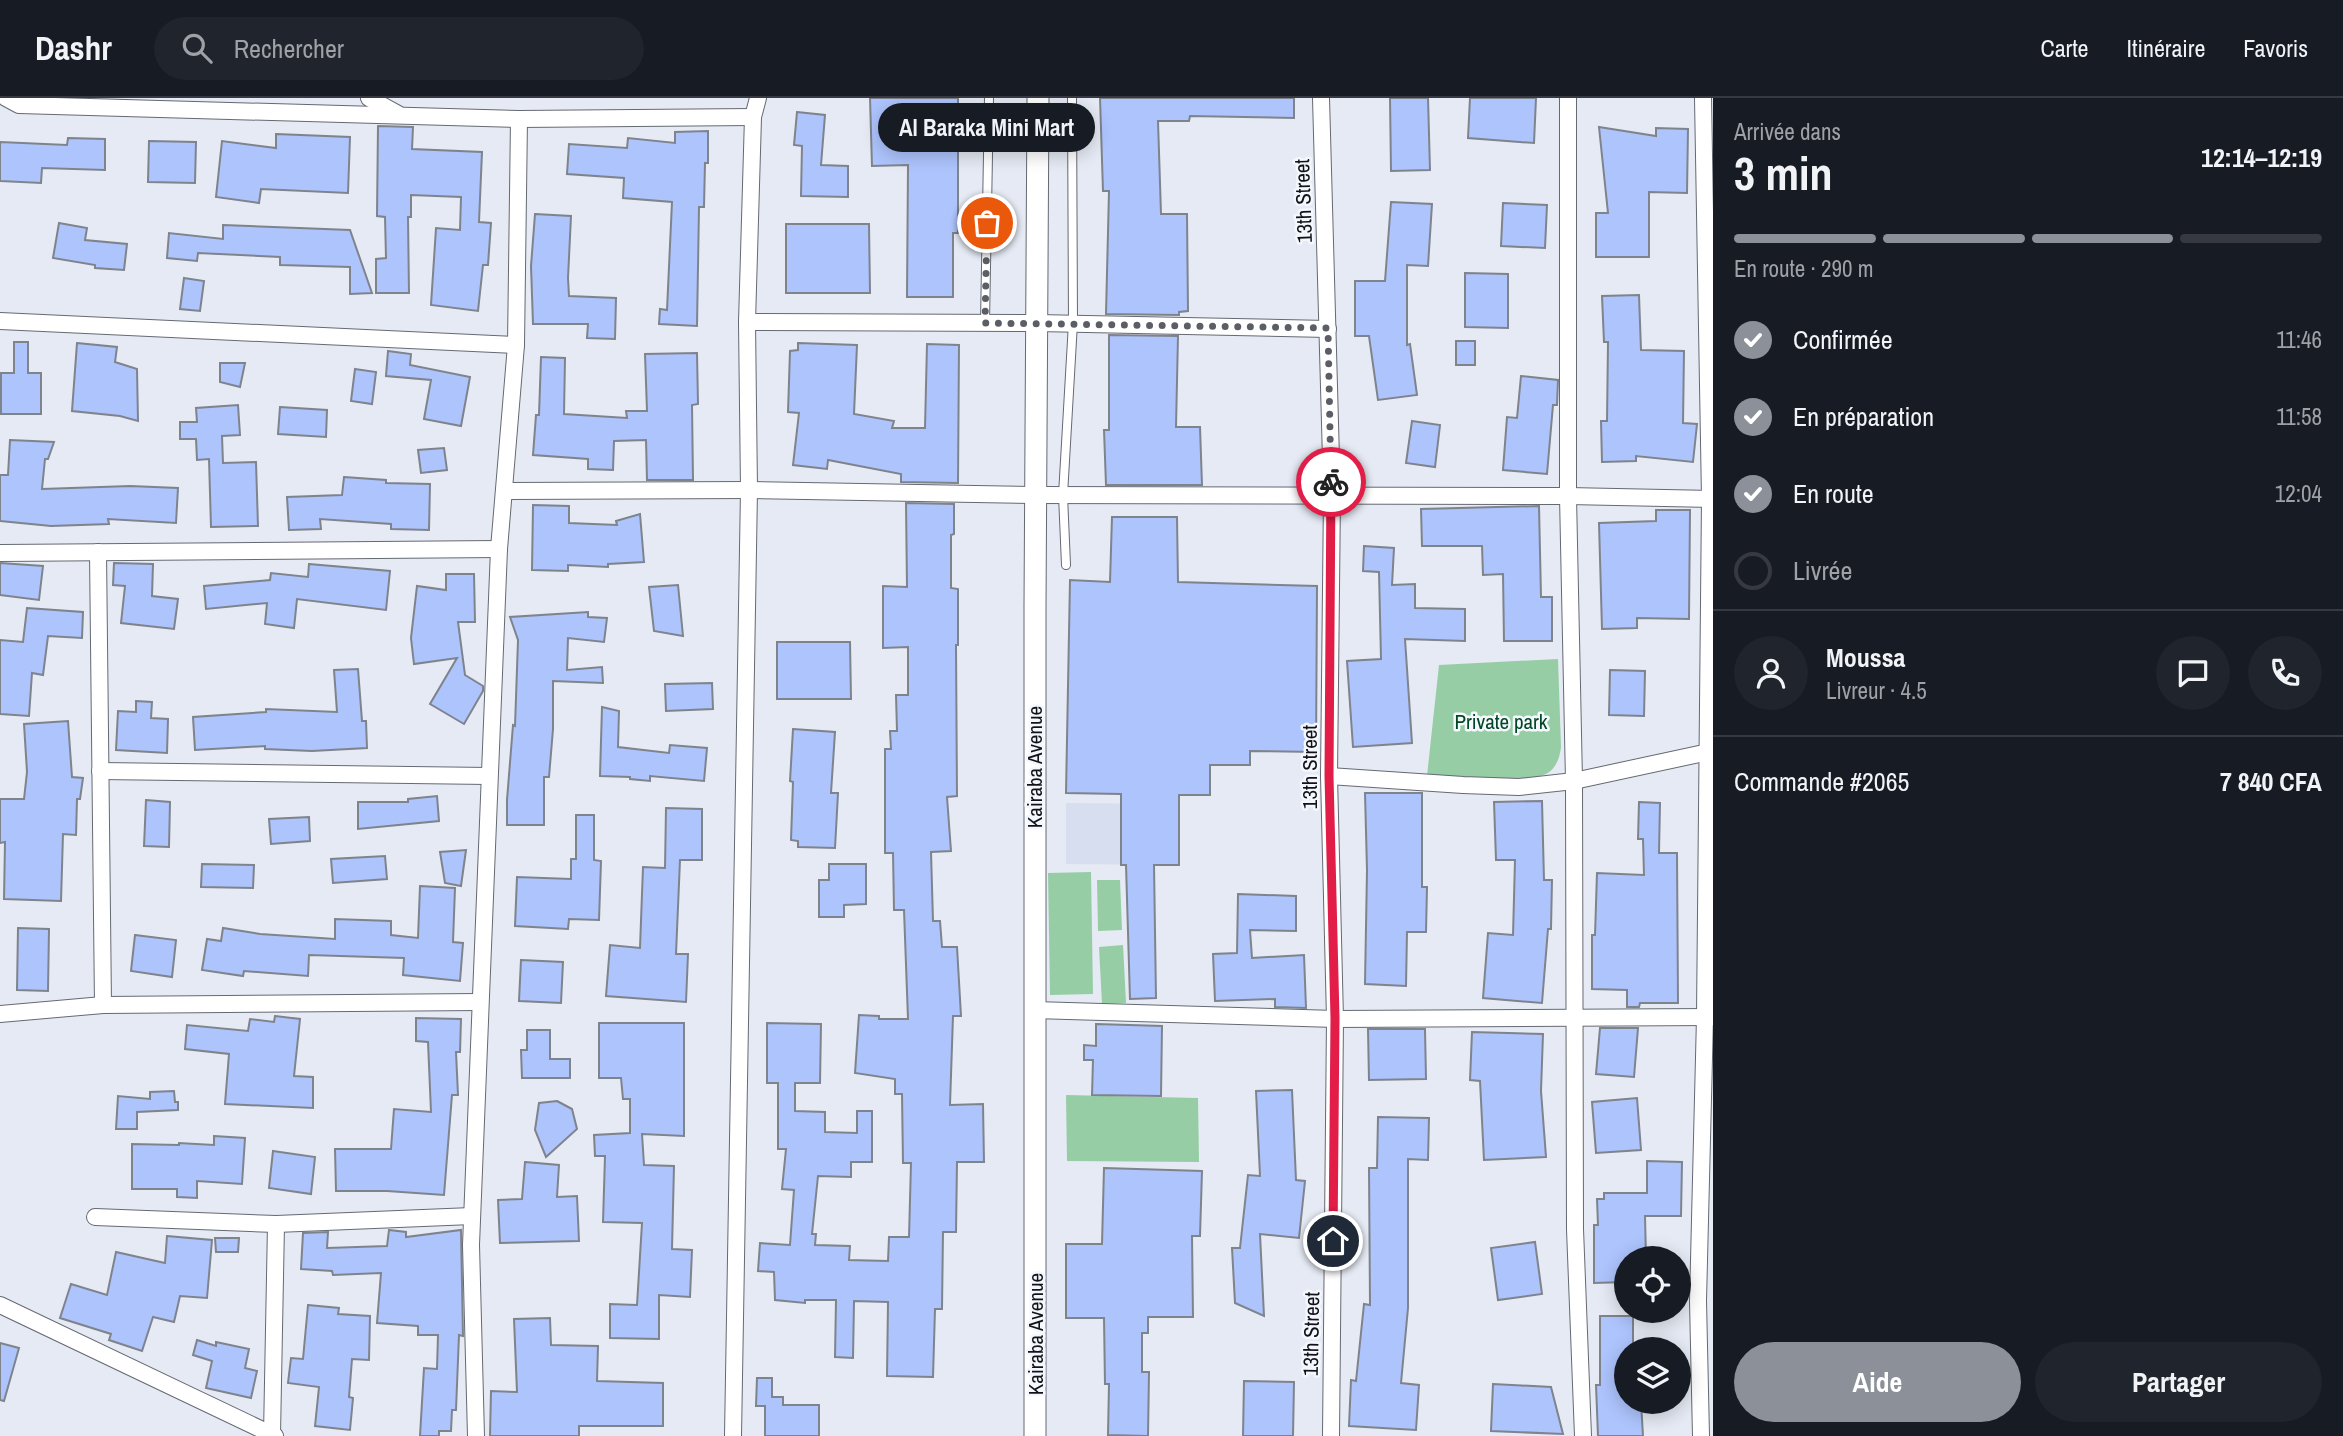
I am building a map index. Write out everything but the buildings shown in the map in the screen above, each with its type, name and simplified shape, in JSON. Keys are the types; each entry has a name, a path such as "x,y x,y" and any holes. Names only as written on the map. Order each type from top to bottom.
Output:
{"street":[{"path":"6,98 19,105 402,116 520,119 753,117"},
{"path":"223,111 237,98"},
{"path":"369,98 402,116"},
{"path":"733,1436 749,490 747,322 753,117 758,98"},
{"name":"Kairaba Avenue","path":"1035,1436 1035,495 1038,98"},
{"name":"13th Street","path":"1321,98 1332,495 1329,776 1335,1018 1331,1436"},
{"path":"1568,98 1568,496 1574,780 1575,1229 1583,1436"},
{"path":"1701,1436 1698,1301 1709,1017 1712,499 1703,98"},
{"path":"476,1436 472,1216 499,549 516,345 520,119"},
{"path":"0,321 516,345"},
{"path":"747,322 1073,323 1328,328"},
{"path":"504,491 749,490 1035,495 1568,496 1712,499"},
{"path":"0,553 499,549"},
{"path":"98,552 103,1005"},
{"path":"1329,776 1520,787 1574,780 1710,751"},
{"path":"100,771 489,776"},
{"path":"0,1014 103,1005 480,1002"},
{"path":"1034,1010 1335,1018 1709,1017"},
{"path":"95,1217 276,1224 472,1216"},
{"path":"0,1305 274,1435 276,1224"}],"lane":[{"path":"985,323 989,98"},
{"path":"1066,565 1063,495 1073,323 1072,98"}],"shaded area":[{"path":"1066,803 1179,804 1179,865 1066,864"}],"green space":[{"name":"Private park","path":"1558,659 1561,747 1557,762 1549,772 1520,780 1427,776 1439,665"},
{"path":"1091,872 1093,994 1050,995 1048,873"},
{"path":"1097,880 1120,880 1122,930 1098,931"},
{"path":"1123,945 1126,1003 1102,1004 1099,947"},
{"path":"1066,1095 1198,1098 1199,1162 1067,1161"}],"way so far":[{"path":"987,223 985,323 1328,328 1331,482"}],"place":[{"name":"Al Baraka Mini Mart","path":"987,223"}],"route":[{"path":"1331,482 1329,776 1335,1018 1333,1241"}]}
